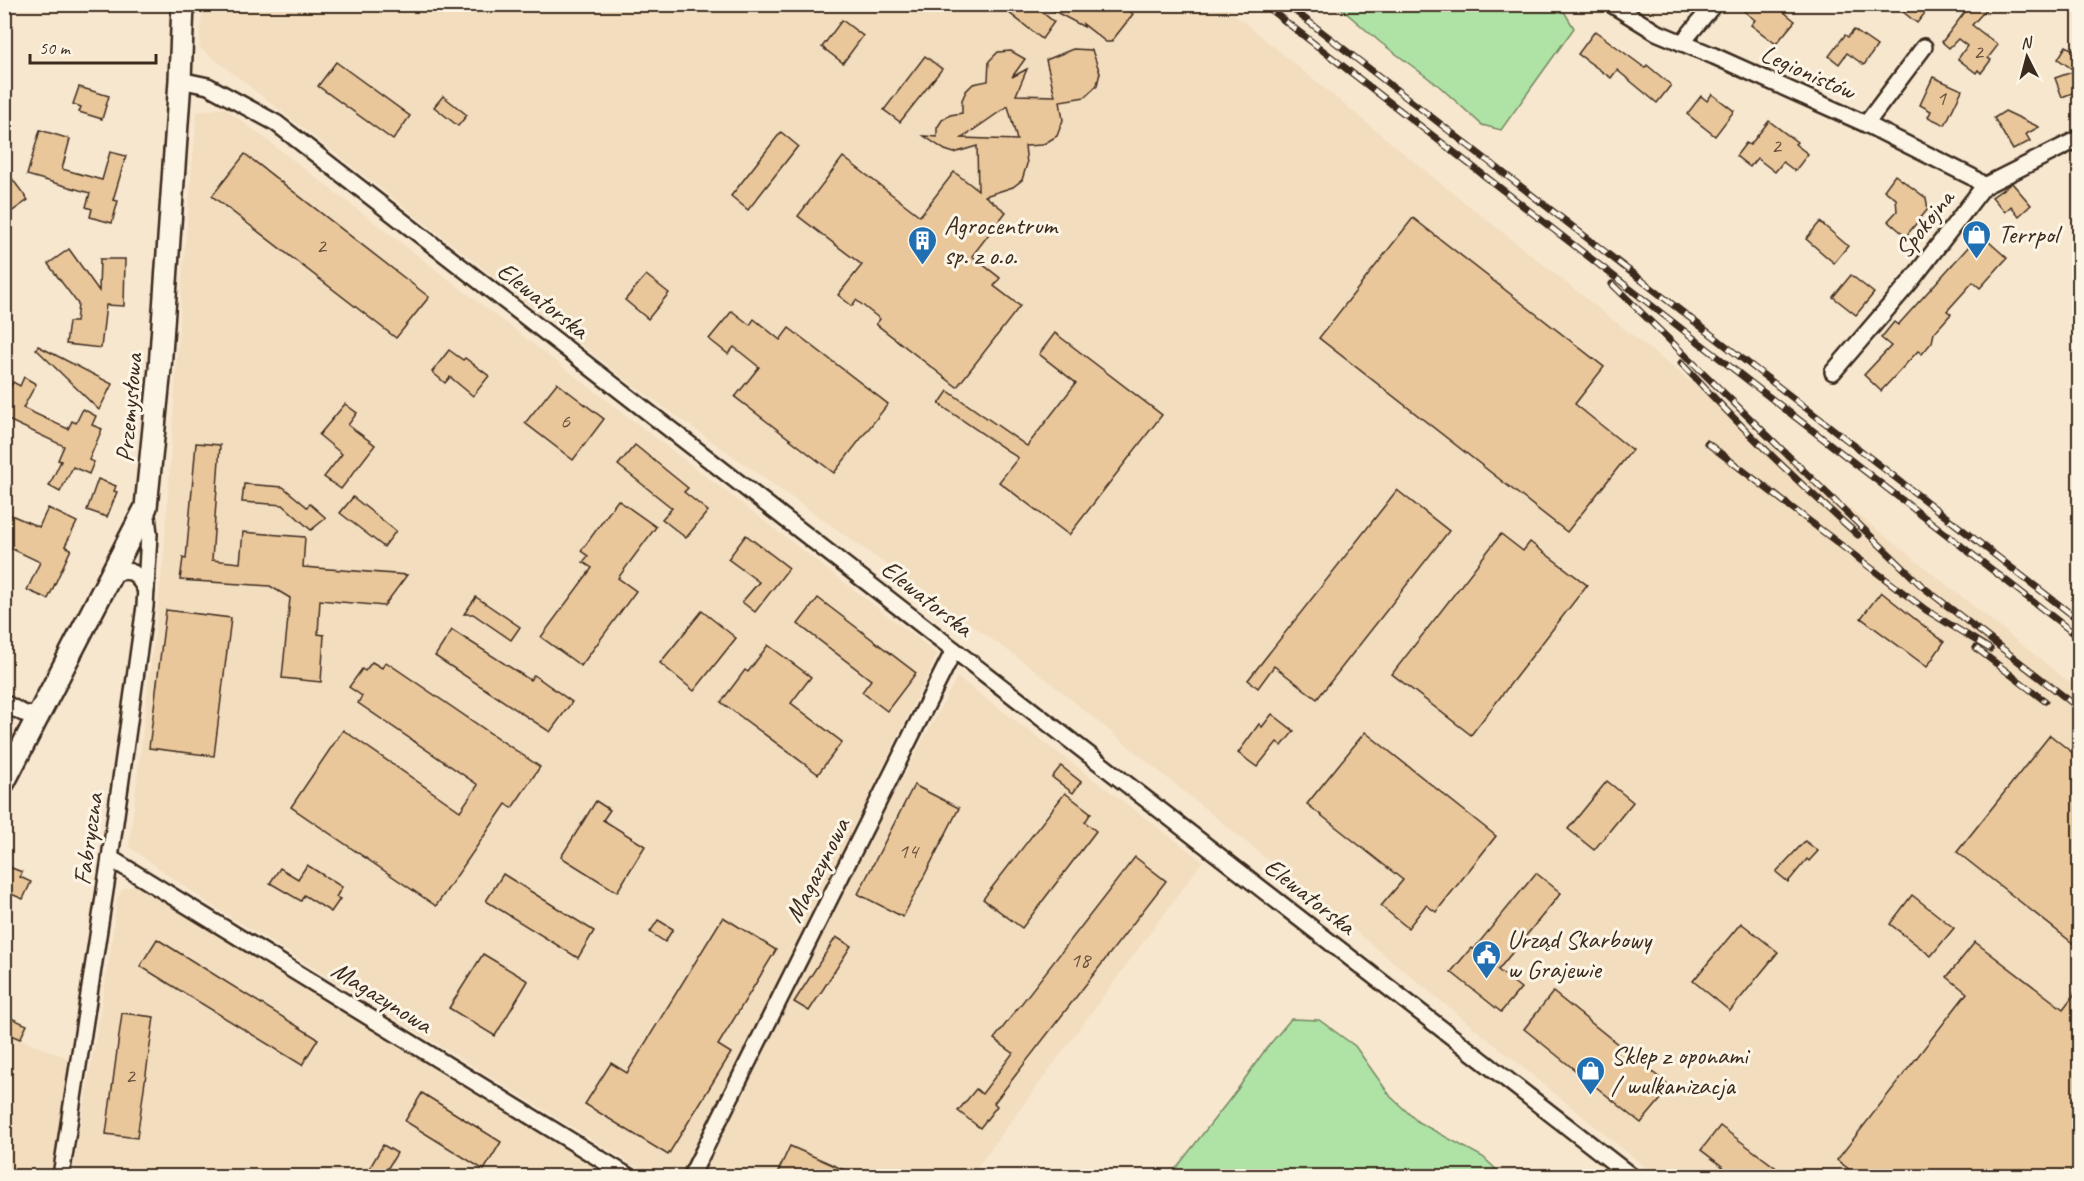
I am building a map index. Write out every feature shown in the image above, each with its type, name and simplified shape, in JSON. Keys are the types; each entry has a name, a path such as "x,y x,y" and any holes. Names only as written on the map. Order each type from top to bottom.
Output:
{"street":[{"name":"Przemysłowa","path":"4,782 146,507 160,368 183,4"},
{"name":"Legionistów","path":"1611,4 1656,32 1866,124 1972,177 1983,186"},
{"path":"1683,43 1714,4"},
{"path":"1866,124 1924,48"},
{"name":"Elewatorska","path":"180,80 208,86 276,123 1631,1176"},
{"name":"Spokojna","path":"1833,372 1911,281 1983,186 2079,138"},
{"name":"Fabryczna","path":"62,1176 110,858 146,590 149,534 146,507"},
{"path":"112,573 129,570 137,575 146,590"},
{"name":"Magazynowa","path":"691,1176 954,650"},
{"path":"4,703 23,713 38,717"},
{"name":"Magazynowa","path":"110,858 628,1176"}],"shaded area":[{"path":"203,4 1223,5 1428,173 2079,690 2079,1176 1656,1176 1031,667 634,386 199,47"},
{"path":"225,108 938,654 683,1176 651,1176 211,905 129,847 164,553 183,266 197,112"},
{"path":"957,677 1203,861 971,1176 687,1176"},
{"path":"137,885 616,1176 72,1176 110,954 117,898 123,889"},
{"path":"4,1032 70,1059 51,1176 5,1176"}],"green space":[{"path":"1337,5 1560,5 1574,28 1501,130 1482,125 1439,86 1380,42"},
{"path":"1291,1019 1319,1020 1355,1046 1391,1097 1418,1122 1483,1157 1499,1172 1549,1175 1170,1176"}],"building":[{"path":"1014,4 1032,4 1054,22 1042,39 1008,12"},
{"path":"1041,4 1121,4 1133,14 1111,42 1106,42 1083,24 1084,27"},
{"path":"1735,4 1774,4 1795,21 1776,44 1751,25 1755,20"},
{"path":"1893,4 1932,4 1917,23"},
{"path":"1971,4 1991,4 1972,25 1998,45 1988,58 1991,60 1981,73 1978,70 1976,73 1958,59 1967,46 1958,39 1949,48 1942,42"},
{"path":"842,20 863,36 843,63 822,47"},
{"path":"1854,30 1877,46 1864,65 1847,53 1839,64 1829,56 1845,35 1848,37"},
{"path":"1595,31 1645,68 1647,65 1671,85 1657,103 1617,70 1611,78 1578,54"},
{"path":"2066,46 2079,53 2079,97 2072,93 2062,97 2055,78 2075,71 2058,59"},
{"name":"Agrocentrum sp. z o.o.","path":"1073,49 1092,50 1100,73 1097,85 1085,97 1060,101 1063,120 1057,136 1042,145 1025,146 1027,164 1022,180 1013,187 985,196 1006,212 972,256 1000,278 994,286 1020,306 957,387 876,324 880,319 856,300 852,306 838,295 862,265 798,216 843,157 920,216 954,172 978,190 977,146 954,153 945,150 924,136 937,137 937,128 942,120 950,115 962,113 962,100 966,91 973,84 988,81 989,61 998,52 1011,51 1025,59 1012,77 1027,69 1016,95 1055,96 1046,60","holes":["1008,106 1017,140 962,138"]},
{"path":"925,56 942,69 900,122 884,110"},
{"path":"336,62 410,116 393,140 318,86"},
{"path":"1933,77 1962,90 1945,125 1928,117 1931,111 1920,105"},
{"path":"79,87 109,96 102,119 79,112 81,107 73,104"},
{"path":"1712,94 1734,111 1715,136 1687,114 1701,96 1707,101"},
{"path":"443,96 467,115 458,126 434,107"},
{"path":"2005,111 2039,127 2026,134 2030,141 2013,150 1994,118"},
{"path":"1769,121 1797,142 1795,144 1808,154 1795,171 1783,162 1775,172 1757,158 1750,167 1736,156 1746,143 1750,145"},
{"path":"40,130 70,139 62,169 102,180 110,152 126,156 113,200 118,201 112,223 90,217 92,209 86,207 90,193 27,175"},
{"path":"781,132 798,146 748,210 731,196"},
{"path":"245,154 429,297 396,338 212,196"},
{"path":"4,168 28,200 4,217"},
{"path":"1895,175 1926,198 1928,209 1906,236 1888,221 1897,211 1896,199 1884,190"},
{"path":"2012,183 2031,205 2019,216 2011,206 2005,212 1992,197"},
{"path":"1413,218 1604,367 1575,404 1632,450 1567,532 1319,338"},
{"path":"1820,222 1848,246 1834,263 1806,239"},
{"path":"1980,234 2007,258 1980,288 1973,282 1947,311 1951,314 1934,333 1932,342 1922,354 1918,351 1881,391 1864,375 1891,346 1881,338 1894,322 1898,325"},
{"path":"69,249 99,291 100,259 125,259 124,306 106,305 101,348 66,344 69,322 76,322 78,304 48,264"},
{"path":"646,275 669,293 648,319 625,300"},
{"path":"1851,275 1874,293 1856,315 1833,297"},
{"path":"732,311 750,325 754,319 780,340 789,328 888,404 834,473 735,397 759,367 734,347 728,354 709,339"},
{"path":"1055,333 1162,415 1069,535 999,482 1018,458 939,404 948,391 1027,446 1076,383 1039,354"},
{"path":"38,346 112,384 99,410 36,349"},
{"path":"449,350 463,360 465,358 489,376 473,396 450,377 445,383 432,372"},
{"path":"24,377 36,384 23,408 68,429 72,421 76,423 83,409 96,416 92,425 102,429 89,460 94,462 89,474 73,467 60,492 49,486 61,461 58,460 64,446 4,418 4,398 13,382 20,386"},
{"path":"557,383 604,419 573,460 525,423"},
{"path":"345,404 357,413 348,425 375,445 341,489 324,477 342,454 319,435"},
{"path":"196,443 220,445 212,560 240,563 243,532 305,537 303,567 407,575 384,606 320,600 318,634 324,635 321,682 282,678 290,598 270,586 180,580 183,558 186,559"},
{"path":"635,445 688,488 684,492 708,511 686,538 662,519 672,508 618,465"},
{"path":"98,479 116,486 114,491 117,492 107,517 87,510"},
{"path":"244,484 283,487 307,507 310,504 326,518 311,530 283,505 242,502"},
{"path":"1397,490 1449,531 1317,699 1274,666 1258,688 1248,680"},
{"path":"353,497 396,531 384,547 340,513"},
{"path":"618,500 656,527 618,578 636,591 581,666 541,637 592,568 583,562 588,556 581,551"},
{"path":"48,508 77,522 65,546 71,549 48,599 27,590 40,562 4,545 4,512 39,527"},
{"path":"1501,534 1523,551 1530,542 1587,585 1471,735 1392,674"},
{"path":"746,535 789,568 755,612 742,602 759,582 728,559"},
{"path":"1881,592 1944,642 1927,667 1861,618"},
{"path":"476,597 520,627 511,640 473,614 464,614"},
{"path":"818,598 916,673 887,711 862,692 871,680 798,624"},
{"path":"166,610 231,618 214,756 149,748"},
{"path":"702,611 736,638 694,691 660,663"},
{"path":"452,630 530,680 534,675 572,702 550,732 435,656"},
{"path":"768,645 811,677 791,703 842,742 818,774 721,702 745,670 748,672"},
{"path":"372,662 382,668 386,662 540,767 512,808 506,804 436,906 291,807 343,730 460,811 478,785 358,703 362,696 349,687 362,669 365,671"},
{"path":"1272,714 1294,731 1282,746 1277,742 1257,767 1238,753 1259,724 1262,727"},
{"path":"1365,732 1496,836 1436,912 1426,905 1408,928 1381,906 1403,880 1307,804"},
{"path":"2050,735 2079,758 2079,948 1957,852"},
{"path":"1061,766 1081,782 1073,793 1052,777"},
{"path":"1607,781 1633,802 1594,850 1568,829"},
{"path":"914,785 959,808 903,917 858,894"},
{"path":"1065,793 1091,813 1085,822 1096,831 1022,928 983,899"},
{"path":"596,801 610,810 603,820 645,846 617,892 561,857"},
{"path":"1805,841 1818,851 1809,861 1807,859 1788,882 1776,872"},
{"path":"1135,857 1166,881 994,1103 997,1106 980,1128 958,1111 976,1089 982,1094 1013,1053 994,1039"},
{"path":"4,865 22,872 20,877 31,882 23,899 4,891"},
{"path":"307,865 342,887 336,897 340,899 331,912 304,895 301,901 270,883 280,868 298,879"},
{"path":"1536,873 1561,893 1498,970 1521,988 1501,1012 1451,972 1471,948 1473,950"},
{"path":"503,874 594,931 578,958 486,901"},
{"path":"1912,895 1954,928 1931,956 1890,924"},
{"path":"723,917 776,950 718,1045 731,1053 668,1155 585,1104 611,1063 627,1073"},
{"path":"658,920 673,929 665,942 650,932"},
{"path":"1741,923 1778,952 1730,1011 1693,981"},
{"path":"836,937 851,946 809,1011 794,1002"},
{"path":"157,939 318,1039 302,1065 140,966"},
{"path":"1975,942 2063,1009 2079,988 2079,1160 2067,1176 1858,1176 1837,1160 1967,993 1947,977"},
{"path":"483,954 528,981 495,1036 449,1008"},
{"path":"1553,992 1671,1087 1641,1123 1524,1029"},
{"path":"122,1013 154,1017 137,1138 106,1134"},
{"path":"4,1015 27,1025 20,1039 4,1032"},
{"path":"422,1093 501,1142 484,1170 405,1121"},
{"path":"1720,1126 1787,1176 1716,1176 1723,1167 1701,1150"},
{"path":"383,1145 397,1153 383,1176 365,1176"},
{"path":"790,1146 858,1176 776,1176"}],"railway":[{"path":"1263,4 2080,638"},
{"path":"1286,4 2080,621"},
{"path":"1612,284 1923,587 2080,709"},
{"path":"1681,363 1767,451 1858,535"},
{"path":"1707,443 1926,610 1990,649"},
{"path":"1976,648 2045,701"}],"place":[{"name":"Terrpol","path":"1977,260"},
{"name":"Agrocentrum sp. z o.o.","path":"923,266"},
{"name":"Urząd Skarbowy w Grajewie","path":"1486,980"},
{"name":"Sklep z oponami / wulkanizacja","path":"1590,1096"}]}
